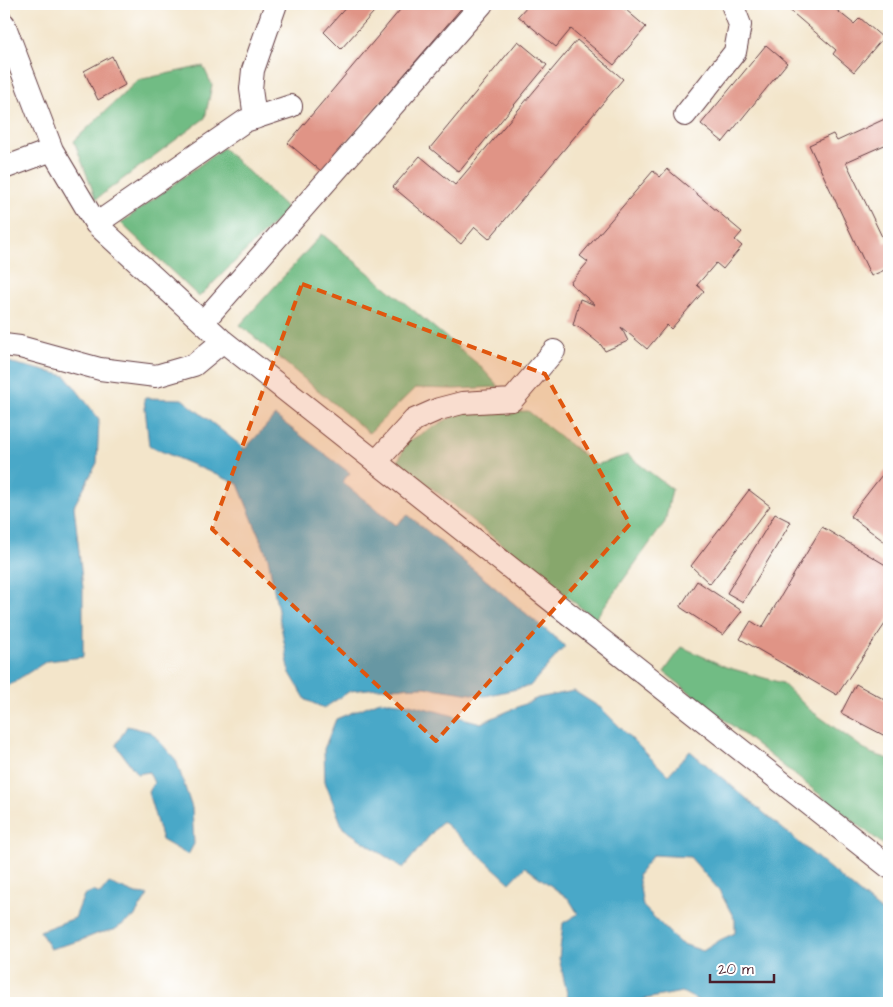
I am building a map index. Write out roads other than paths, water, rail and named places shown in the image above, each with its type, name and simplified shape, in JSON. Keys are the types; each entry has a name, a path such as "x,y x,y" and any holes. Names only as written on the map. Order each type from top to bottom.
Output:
{"street":[{"path":"255,118 252,89 253,70 276,4"},
{"path":"203,322 482,4"},
{"path":"685,115 735,52 740,25 732,4"},
{"path":"4,24 52,150 96,224 223,340 889,867"},
{"path":"96,224 246,121 291,106"},
{"path":"4,168 52,150"},
{"path":"4,345 20,347 100,369 156,376 194,365 223,340"},
{"path":"376,462 414,420 439,409 462,403 512,400 554,351"}],"water":[{"path":"4,361 66,376 99,419 97,463 74,506 83,588 83,657 47,661 4,688"},
{"path":"144,398 182,399 245,449 275,416 350,473 342,482 396,525 408,515 565,646 530,686 485,696 425,687 378,688 350,691 324,708 306,700 290,673 268,558 238,484 149,446"},
{"path":"574,691 601,708 668,775 690,751 889,918 889,1003 703,1003 682,992 624,1003 568,998 559,958 563,923 578,914 569,899 525,867 510,883 442,821 403,868 343,828 325,782 324,749 336,719 380,701 409,704 481,723 538,698","holes":["653,855 690,857 719,890 735,920 735,933 703,951 680,943 643,906 638,875"]},
{"path":"127,726 151,732 176,760 192,808 194,844 188,855 162,840 148,792 154,783 149,772 137,774 116,745"},
{"path":"109,883 136,894 148,895 134,917 114,930 50,949 40,931 75,918 84,895 93,891 100,894"}]}
